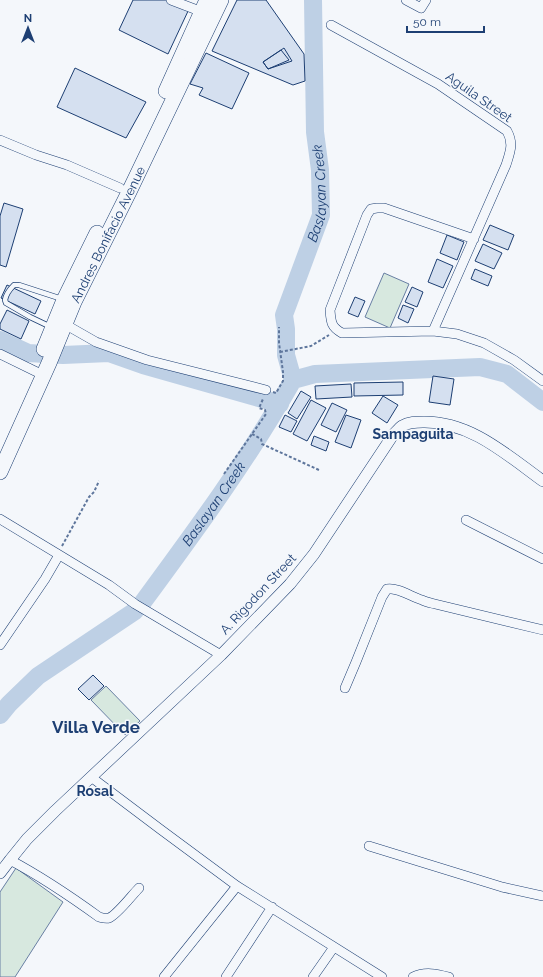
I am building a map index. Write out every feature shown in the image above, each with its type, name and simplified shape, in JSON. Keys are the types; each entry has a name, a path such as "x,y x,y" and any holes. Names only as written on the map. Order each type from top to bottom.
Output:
{"highway":[{"name":"Andres Bonifacio Avenue","path":"0,472 56,331 64,300 208,9 221,0"},
{"name":"Andres Bonifacio Avenue","path":"56,331 74,302 129,192 208,9"},
{"name":"Andres Bonifacio Avenue","path":"0,447 41,368"}],"street":[{"path":"171,0 208,9"},
{"path":"406,0 422,8 426,0"},
{"name":"Aguila Street","path":"330,25 438,84 507,131 511,139 510,151 506,165 433,331"},
{"path":"0,140 36,155 67,165 120,188"},
{"path":"474,239 384,208 371,209 367,215 330,310 330,319 334,328 342,333 433,331 456,334 484,343 514,360 543,381"},
{"path":"56,331 96,342 147,360 265,393"},
{"path":"0,354 41,368"},
{"name":"A. Rigodon Street","path":"0,873 27,839 55,811 221,654 290,584 314,554 394,435 402,426 413,422 434,422 462,428 494,445 543,481"},
{"path":"0,519 109,585 135,604 221,654"},
{"path":"466,520 543,559"},
{"path":"0,645 59,555"},
{"path":"345,688 380,602 387,589 396,589 435,604 543,630"},
{"path":"91,777 237,886 382,977"},
{"path":"369,846 502,887 543,896"},
{"path":"10,860 57,887 99,918 109,918 139,888"},
{"path":"164,977 237,886"},
{"path":"226,977 272,907"},
{"path":"313,977 334,947"},
{"path":"413,977 420,974 431,973 449,977"}],"lane":[{"path":"56,331 6,303 4,300 6,294 14,285 19,285 64,300"}],"path":[{"path":"276,393 283,381 279,327"},
{"path":"281,352 311,346 337,330"},
{"path":"224,474 266,414 265,410 259,408 265,393"},
{"path":"253,434 261,439 262,444 319,470"},
{"path":"59,555 66,539 99,481"}],"shaded area":[{"path":"384,273 409,284 390,328 365,317"},
{"path":"106,686 140,721 125,735 91,700"},
{"path":"16,868 63,902 15,977 0,977 0,892"}],"building":[{"path":"133,0 166,0 189,9 168,54 119,30"},
{"path":"237,0 266,0 304,54 305,81 293,85 212,51"},
{"path":"284,48 292,61 268,69 263,62"},
{"path":"281,50 289,60 268,69 263,62"},
{"path":"206,53 249,73 232,109 199,95 203,88 190,84"},
{"path":"75,68 146,102 126,138 57,107"},
{"path":"4,203 23,209 6,267 0,265 0,216"},
{"path":"490,225 514,235 508,250 483,240"},
{"path":"447,235 464,242 457,260 440,253"},
{"path":"483,244 502,253 494,269 475,261"},
{"path":"437,259 453,266 443,288 428,282"},
{"path":"475,269 492,276 488,286 471,279"},
{"path":"7,285 41,301 35,314 1,298"},
{"path":"412,287 423,292 417,307 405,302"},
{"path":"355,297 365,301 358,317 348,313"},
{"path":"403,305 414,309 408,323 398,318"},
{"path":"7,310 29,321 21,339 0,329 0,324"},
{"path":"433,376 454,379 450,405 429,402"},
{"path":"403,382 403,395 354,396 354,383"},
{"path":"351,384 352,397 316,399 315,386"},
{"path":"301,391 311,397 297,419 288,413"},
{"path":"383,396 398,405 387,423 372,413"},
{"path":"311,400 326,408 307,441 293,434"},
{"path":"332,403 347,410 336,432 321,425"},
{"path":"285,415 297,421 291,432 279,427"},
{"path":"346,415 361,420 351,448 335,442"},
{"path":"314,436 329,442 326,451 311,445"},
{"path":"93,675 104,686 89,700 78,689"}],"waterway":[{"name":"Baslayan Creek","path":"293,380 286,355 286,329 284,315 321,215 320,170 315,132 313,0"},
{"path":"0,340 28,353 63,355 109,353 143,365 280,404"},
{"name":"Baslayan Creek","path":"143,602 240,466 293,380 315,374 480,367 507,374 543,402"},
{"name":"Baslayan Creek","path":"0,715 9,704 38,676 135,611"}],"district":[{"name":"Sampaguita","path":"413,434"},
{"name":"Villa Verde","path":"96,727"},
{"name":"Rosal","path":"95,791"}]}
